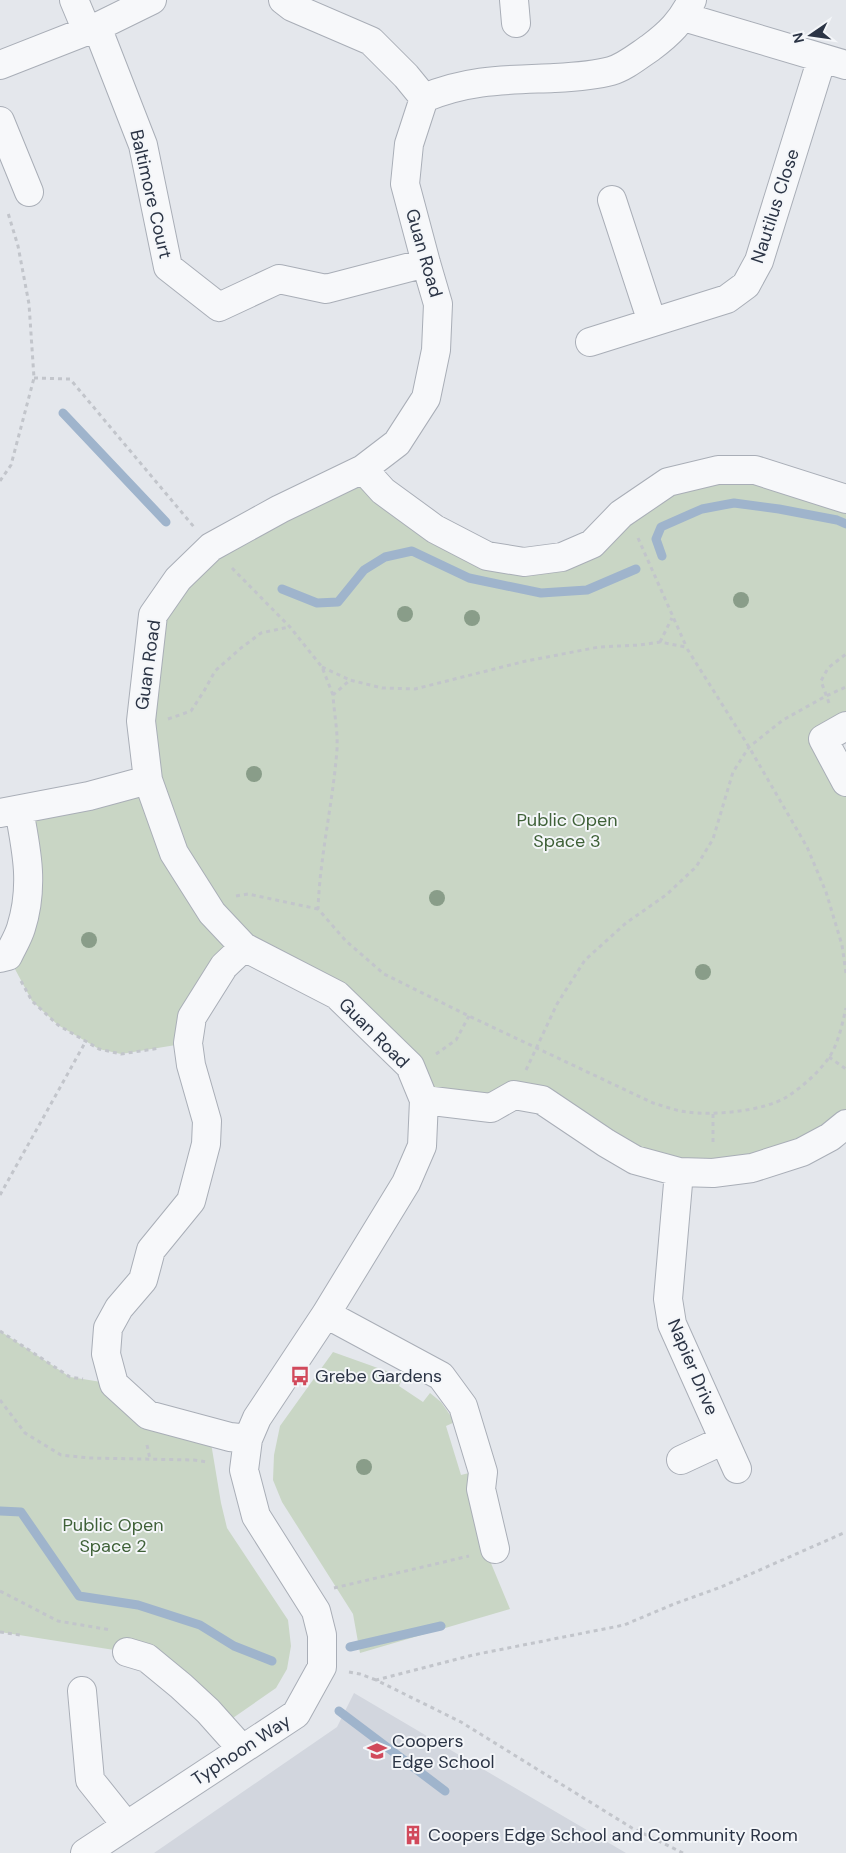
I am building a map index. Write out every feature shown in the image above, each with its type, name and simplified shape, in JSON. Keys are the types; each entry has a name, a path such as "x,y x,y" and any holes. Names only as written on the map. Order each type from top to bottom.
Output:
{"street":[{"path":"74,0 92,29"},
{"path":"12,60 92,29 152,0"},
{"path":"283,0 292,6 371,41 406,76 424,98 446,89 475,82 587,76 612,71 634,59 668,35 688,8 834,62"},
{"name":"Baltimore Court","path":"92,29 143,145 168,267 219,307 279,279 326,289 426,263"},
{"name":"Nautilus Close","path":"590,342 727,298 746,285 759,261 834,62"},
{"name":"Guan Road","path":"248,1439 257,1418 326,1314 406,1183 422,1146 424,1100 410,1066 337,995 244,947 212,913 174,853 148,780 141,721 153,615 178,579 211,548 280,509 363,469 397,443 426,398 436,350 438,304 405,184 409,144 424,98"},
{"path":"0,121 29,192"},
{"path":"612,200 652,322"},
{"path":"363,469 383,490 435,529 487,556 524,562 562,557 592,544 621,514 668,482 718,470 755,470 846,499"},
{"path":"844,727 823,739 846,782"},
{"path":"4,957 20,930 28,900 29,864 10,812 89,796 148,780"},
{"path":"244,947 224,966 192,1016 188,1043 191,1065 207,1121 206,1144 191,1201 152,1250 143,1280 119,1308 108,1328 106,1354 114,1384 148,1415 230,1437 248,1439"},
{"path":"424,1100 491,1108 514,1095 542,1100 606,1143 636,1160 679,1172 713,1173 752,1168 802,1152 830,1137 846,1124"},
{"name":"Napier Drive","path":"679,1172 668,1299 672,1324 737,1469"},
{"path":"326,1314 440,1376 463,1406 483,1472 481,1489 495,1549"},
{"name":"Typhoon Way","path":"85,1853 126,1825 189,1797 242,1749 296,1714 322,1667 323,1600 256,1516 244,1470 248,1439"},
{"path":"681,1460 724,1440"},
{"path":"127,1652 147,1658 182,1686 208,1711 242,1749"},
{"path":"82,1691 90,1780 126,1825"}],"path":[{"path":"0,481 11,465 34,378 29,304 18,246 8,212"},
{"path":"34,378 70,378 211,548 290,627 322,667 333,695 337,747 331,806 319,880 318,909"},
{"path":"639,538 686,647 749,747 811,856 826,892 842,945 846,973"},
{"path":"660,642 672,618"},
{"path":"141,721 168,719 190,711 215,671 241,648 261,633 290,627"},
{"path":"322,667 350,680 382,688 415,689 535,659 599,647 660,642 686,647"},
{"path":"844,727 826,696 821,681 828,668 846,654"},
{"path":"333,695 350,680"},
{"path":"514,1095 557,1004 585,960 626,923 666,896 696,867 713,839 733,772 749,747 783,720 846,687"},
{"path":"212,913 233,897 248,894 318,909 346,941 384,974 653,1104 686,1112 713,1114 755,1108 784,1098 811,1078 829,1058 840,1032 846,1008"},
{"path":"4,957 32,1001 58,1025 99,1049 121,1054 188,1043"},
{"path":"410,1066 441,1052 456,1040 469,1016"},
{"path":"0,1195 86,1041"},
{"path":"829,1058 846,1069"},
{"path":"0,1332 70,1377 114,1384"},
{"path":"0,1400 25,1433 61,1455 89,1458 194,1460 244,1470"},
{"path":"376,1680 473,1655 624,1625 721,1587 846,1532"},
{"path":"323,1600 495,1549"},
{"path":"0,1632 20,1635"},
{"path":"348,1663 348,1672 376,1680 460,1722 632,1828 683,1853"}],"shaded area":[{"name":"Coopers Edge School","path":"354,1693 626,1853 154,1853 337,1727"}],"green space":[{"name":"Public Open Space 3","path":"718,470 846,499 846,726 823,739 846,782 846,1124 830,1137 679,1172 542,1100 424,1100 337,995 244,947 188,1043 121,1054 99,1049 58,1025 32,1001 8,956 20,930 19,810 148,780 146,676 178,579 335,481 383,491 524,562 621,514"},
{"name":"Public Open Space 2","path":"0,1331 70,1377 114,1384 209,1431 227,1528 288,1620 291,1646 287,1669 276,1688 230,1720 127,1652 0,1632"},
{"path":"333,1352 403,1377 399,1386 423,1402 430,1393 441,1402 455,1422 446,1426 461,1475 469,1473 488,1556 510,1609 360,1653 353,1614 282,1502 273,1480 274,1455 280,1426"}],"waterway":[{"path":"63,413 166,522"},
{"path":"662,556 656,539 661,527 702,509 734,503 779,509 837,520 846,524"},
{"path":"282,589 317,603 338,602 364,570 385,557 412,551 469,578 541,593 587,590 636,569"},
{"path":"0,1511 21,1512 79,1596 138,1605 200,1625 234,1646 272,1661"},
{"path":"350,1647 441,1626"},
{"path":"339,1711 445,1791"}],"place":[{"name":"Grebe Gardens","path":"300,1376"},
{"name":"Coopers Edge School","path":"377,1751"},
{"name":"Coopers Edge School and Community Room","path":"413,1835"}]}
